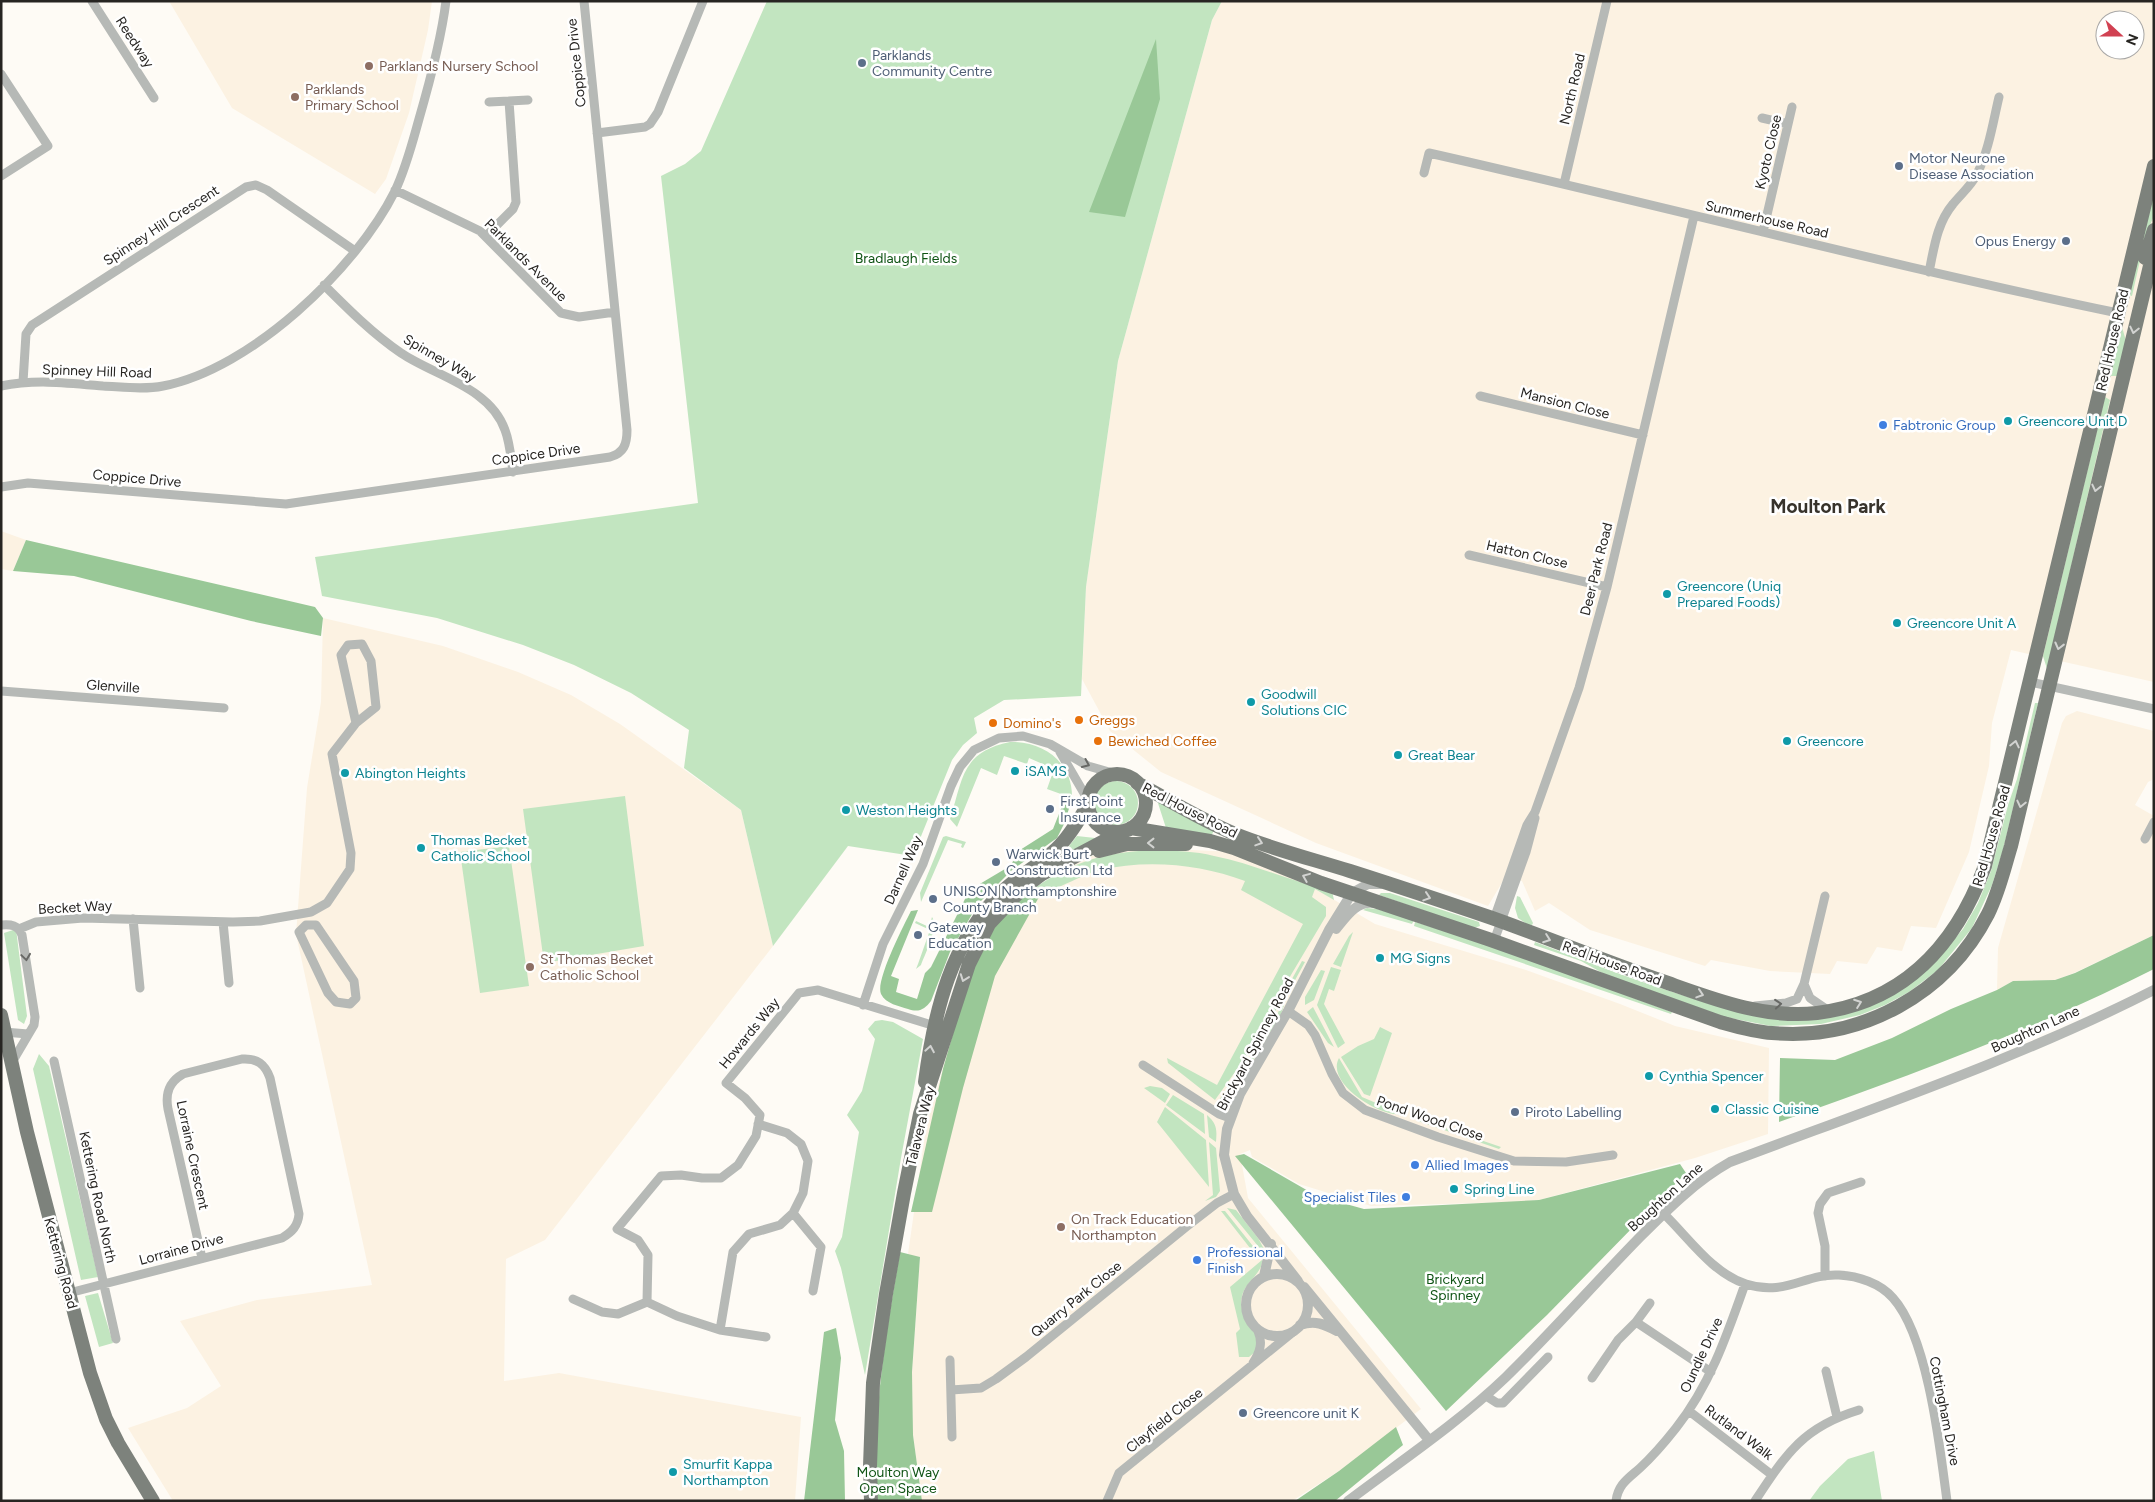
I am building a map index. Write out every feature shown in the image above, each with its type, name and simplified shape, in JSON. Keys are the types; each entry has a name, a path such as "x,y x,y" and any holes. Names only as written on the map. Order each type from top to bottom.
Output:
{"main road":[{"name":"Red House Road","path":"1137,782 1234,834 1350,871 1657,980 1742,1007 1780,1014 1829,1011 1870,999 1913,974 1937,952 1960,922 1977,888 1985,866 2154,166"},
{"path":"2118,313 2128,310 2134,303 2154,230"},
{"path":"1088,803 1090,814 1100,827 1108,830 1127,829 1210,841 1234,848 1321,883 1358,892 1384,905 1494,941 1720,1022 1778,1033 1814,1033 1848,1027 1878,1017 1915,997 1948,970 1977,933 1994,899 2011,846 2154,249"},
{"path":"920,1114 929,1048 945,986 957,956 972,928 1002,891 1062,843 1088,803 1093,787 1100,780 1116,774 1124,775 1137,782 1142,790 1145,807 1143,816 1127,829"},
{"name":"Talavera Way","path":"871,1501 871,1413 877,1351 903,1202 920,1114 969,964 989,924 1021,890 1042,874 1127,829"},
{"path":"1067,861 1112,846 1127,844 1182,844 1234,848"},
{"path":"1498,922 1505,934 1516,942 1582,966 1611,984"},
{"name":"Kettering Road","path":"1,1014 11,1064 90,1373 106,1420 118,1444 153,1501"}],"street":[{"name":"Reedway","path":"92,1 154,98"},
{"name":"Spinney Hill Road","path":"1,386 23,382 76,383 144,388 180,382 200,376 257,343 282,324 324,285 354,251 377,222 395,190 408,158 422,110 442,30 446,1"},
{"name":"Coppice Drive","path":"1,486 28,483 286,504 610,457 623,450 627,430 584,1"},
{"path":"597,133 638,128 650,124 658,112 703,1"},
{"name":"North Road","path":"1564,184 1607,1"},
{"path":"1,74 48,146 1,176"},
{"path":"1929,272 1942,221 1954,203 1976,177 1982,164 1999,97"},
{"path":"489,102 528,100"},
{"path":"486,236 513,209 516,202 509,101"},
{"name":"Kyoto Close","path":"1763,232 1792,107"},
{"path":"1762,118 1788,124"},
{"name":"Summerhouse Road","path":"1424,173 1429,154 1564,184 1929,272 2118,313"},
{"name":"Spinney Hill Crescent","path":"23,382 26,334 32,325 246,187 256,185 267,190 354,251"},
{"name":"Parklands Avenue","path":"395,190 473,226 486,236 561,313 579,317 615,312"},
{"name":"Deer Park Road","path":"1494,941 1498,922 1526,852 1535,812 1579,688 1607,587 1694,216"},
{"name":"Spinney Way","path":"324,285 389,344 411,359 475,394 488,404 500,418 506,432 513,472"},
{"name":"Mansion Close","path":"1480,396 1643,435"},
{"name":"Hatton Close","path":"1470,555 1607,587"},
{"name":"Becket Way","path":"19,929 31,923 83,918 223,922 260,921 300,916 328,903 350,869 351,853 332,754 356,723 376,707 371,661 362,644 348,644 341,654 356,723"},
{"path":"2030,682 2154,708"},
{"name":"Glenville","path":"1,691 224,708"},
{"name":"Darnell Way","path":"863,1005 883,944 917,878 951,786 966,758 987,742 1010,735 1034,738 1088,766 1116,774"},
{"path":"1058,750 1088,803"},
{"path":"2145,839 2154,822"},
{"path":"1319,952 1347,915 1358,892 1359,877 1350,871"},
{"path":"1358,892 1368,884 1388,885"},
{"name":"Brickyard Spinney Road","path":"1358,892 1329,930 1288,1011 1240,1094 1230,1118 1224,1142 1224,1155 1234,1194 1247,1216 1429,1440"},
{"path":"1742,1007 1786,1003 1797,999 1804,984 1825,896"},
{"path":"1347,915 1362,903 1384,905"},
{"path":"300,916 306,925"},
{"path":"133,919 140,988"},
{"path":"223,922 229,983"},
{"path":"1,925 14,925 22,935 35,1017 34,1024 11,1064"},
{"path":"306,925 316,925 354,981 356,998 350,1004 336,1002 328,993 299,932 306,925"},
{"path":"1804,984 1810,998 1829,1011"},
{"name":"Howards Way","path":"758,1124 760,1115 745,1098 726,1084 799,993 818,990 935,1026"},
{"name":"Boughton Lane","path":"1348,1501 1486,1396 1516,1368 1664,1214 1700,1181 1730,1162 1970,1072 2154,990"},
{"name":"Pond Wood Close","path":"1288,1011 1300,1018 1315,1035 1343,1094 1365,1110 1438,1137 1514,1161 1566,1162 1613,1155"},
{"path":"4,1032 28,1034"},
{"name":"Lorraine Crescent","path":"202,1258 166,1098 172,1083 183,1074 250,1058 263,1065 270,1078 299,1214 296,1226"},
{"name":"Kettering Road North","path":"54,1061 102,1284 116,1339"},
{"path":"1143,1065 1219,1114 1230,1118"},
{"path":"647,1302 648,1255 638,1240 617,1229 661,1176 681,1175 721,1178 738,1165 756,1136 758,1124 788,1133 801,1144 808,1161 803,1193 793,1213 780,1225 749,1234 733,1252 720,1330"},
{"path":"1825,1276 1825,1246 1818,1213 1820,1204 1828,1193 1860,1182"},
{"name":"Quarry Park Close","path":"951,1390 981,1388 996,1379 1217,1203 1234,1194"},
{"path":"793,1213 821,1247 813,1291"},
{"name":"Cottingham Drive","path":"1664,1214 1716,1268 1745,1284 1758,1287 1785,1288 1825,1276 1844,1275 1865,1280 1892,1297 1901,1308 1918,1350 1930,1394 1947,1501"},
{"name":"Lorraine Drive","path":"69,1292 282,1238 290,1234 296,1226"},
{"path":"1264,1276 1271,1244"},
{"path":"1281,1274 1301,1284 1307,1296 1308,1306 1306,1317 1296,1329 1279,1336 1272,1336 1258,1330 1247,1316 1246,1297 1250,1288 1264,1276 1281,1274"},
{"name":"Oundle Drive","path":"1616,1501 1620,1487 1624,1482 1654,1453 1689,1411 1711,1372 1745,1284"},
{"path":"573,1299 602,1312 618,1314 647,1302 677,1316 720,1330 766,1337"},
{"path":"1592,1378 1618,1340 1636,1322 1650,1303"},
{"name":"Brickyard Spinney Road","path":"1296,1329 1309,1322 1318,1322 1340,1332"},
{"path":"1636,1322 1711,1372"},
{"name":"Clayfield Close","path":"1107,1501 1120,1473 1296,1329"},
{"name":"Clayfield Close","path":"1249,1369 1259,1354 1261,1338 1258,1330"},
{"path":"1486,1396 1497,1404 1503,1403 1548,1357"},
{"path":"950,1360 952,1437"},
{"path":"1826,1371 1837,1417"},
{"path":"1755,1501 1772,1474 1795,1445 1808,1433 1837,1417 1859,1410"},
{"name":"Rutland Walk","path":"1689,1411 1772,1474"}],"shaded area":[{"name":"Parklands Primary School","path":"169,1 432,1 428,30 409,113 386,179 375,194 232,108"},
{"path":"1222,1 2154,1 2154,682 2011,650 1992,723 1989,766 1969,852 1936,928 1911,926 1902,951 1877,947 1867,964 1837,961 1830,974 1770,971 1711,960 1705,966 1590,930 1549,903 1535,911 1522,881 1506,876 1488,906 1316,843 1161,772 1110,731 1082,679 1086,587 1118,361 1212,20"},
{"path":"1,531 26,540 13,571 1,569"},
{"name":"St Thomas Becket Catholic School","path":"323,618 443,646 518,672 571,695 620,724 741,810 773,946 545,1240 506,1259 504,1381 559,1373 801,1417 795,1501 173,1501 128,1428 187,1408 221,1386 180,1321 257,1300 372,1285 296,934 307,788 321,702"},
{"path":"2077,711 2154,731 2154,779 2148,782 2135,805 2154,816 2154,935 2055,980 2013,981 1997,990 1998,948 2062,723 2066,716"},
{"path":"1129,847 1234,852 1277,866 1375,924 1526,970 1675,1026 1769,1048 1768,1134 1695,1158 1539,1200 1514,1202 1371,1206 1299,1184 1252,1157 1250,1150 1240,1154 1248,1198 1421,1409 1339,1471 1292,1501 922,1501 913,1435 912,1372 920,1258 908,1254 926,1128 969,977 1068,862"}],"green space":[{"name":"Bradlaugh Fields","path":"767,1 1222,1 1212,20 1118,361 1086,587 1081,696 1004,700 974,718 977,733 963,745 952,760 913,856 848,846 773,946 741,810 684,768 689,730 631,693 574,665 523,645 437,618 322,596 315,557 698,503 661,176 685,164 701,151"},
{"path":"1156,39 1160,99 1125,217 1089,212"},
{"path":"2154,192 2154,216 2146,234 2132,296 2129,295"},
{"path":"2122,327 2126,341 2117,376 2110,376"},
{"path":"2105,397 2110,400 2047,669 2043,656"},
{"path":"26,540 315,607 323,618 321,636 251,621 74,576 13,571"},
{"path":"2035,703 2038,703 2003,850 1992,885 1972,928 1938,970 1909,992 1885,1005 1860,1015 1821,1024 1771,1026 1725,1017 1606,975 1581,961 1534,945 1535,942 1628,977 1714,1005 1774,1019 1789,1020 1804,1020 1929,968 1963,929 1978,903 1991,871 2008,805 2017,779"},
{"path":"1010,742 1034,745 1054,756 1068,774 1072,798 1047,789 1054,769 1029,758 1027,764 1004,756 997,775 981,768 957,827 950,819 966,769 982,753"},
{"path":"1116,781 1128,785 1134,791 1138,803 1134,815 1128,821 1116,825 1104,821 1098,815 1094,803 1098,791 1104,785"},
{"path":"625,796 644,946 544,963 523,809"},
{"path":"1066,796 1072,798 1065,822 1057,838 1012,870 978,904 950,952 929,1004 921,1010 915,1011 897,1006 886,1000 881,994 882,978 891,953 911,911 918,910 891,976 899,979 896,992 917,999 925,973 931,967 968,893 974,895 978,885 1010,866 1020,850 1053,829"},
{"path":"1156,797 1214,830 1211,837 1166,828"},
{"path":"946,836 966,842 963,848 961,847 962,844 948,840 921,902 920,893 943,837"},
{"path":"1077,836 1104,839 1074,852 1069,846"},
{"path":"509,846 529,986 480,993 460,852"},
{"path":"1156,850 1185,851 1229,859 1332,891 1334,900 1315,889 1312,897 1326,907 1326,916 1285,985 1275,1013 1215,1100 1168,1063 1167,1058 1217,1085 1303,924 1241,890 1245,881 1192,867 1173,865 1136,865 1100,870 1054,889 1047,887 1039,897 1021,898 1053,876 1084,862 1117,854"},
{"path":"1381,893 1390,893 1479,922 1480,926 1474,928 1379,895"},
{"path":"1517,896 1520,897 1533,923 1531,927 1518,918 1515,908"},
{"path":"1039,897 995,976 963,1088 932,1212 911,1212 943,1069 969,977 992,930 1021,898"},
{"path":"1367,908 1377,909 1414,920 1412,924 1363,910"},
{"path":"932,917 934,927 931,941 921,965 916,969 930,930 915,923 916,921 929,927"},
{"path":"1415,922 1479,941 1672,1012 1671,1014 1414,926"},
{"path":"16,929 27,1016 24,1024 18,1020 4,933"},
{"path":"1353,932 1341,967 1333,964 1349,936"},
{"path":"2154,935 2154,969 2063,1012 1969,1052 1779,1122 1780,1058 1835,1060 1892,1038 2013,981 2055,980 2075,973"},
{"path":"1302,961 1305,962 1289,991 1281,1014 1232,1095 1227,1101 1216,1104 1256,1050 1278,1013 1288,986"},
{"path":"1331,967 1341,970 1334,991 1329,989 1324,1004 1345,1043 1338,1048 1317,1005"},
{"path":"1321,970 1325,971 1314,1000 1305,1005 1305,997"},
{"path":"1313,1007 1334,1047 1328,1043 1307,1012"},
{"path":"875,1021 893,1022 923,1039 865,1375 841,1268 835,1251 842,1237 859,1132 847,1115 862,1091 875,1039 868,1029"},
{"path":"1380,1027 1392,1033 1370,1096 1364,1094 1341,1057 1358,1046 1374,1039"},
{"path":"39,1054 49,1066 98,1277 81,1280 33,1069"},
{"path":"1339,1058 1362,1097 1402,1114 1393,1114 1381,1110 1357,1097 1340,1078 1337,1068"},
{"path":"1150,1086 1162,1088 1170,1094 1165,1103 1144,1088"},
{"path":"1173,1095 1204,1114 1205,1134 1166,1105"},
{"path":"1165,1107 1206,1140 1209,1187 1157,1122"},
{"path":"1207,1115 1216,1127 1216,1142 1209,1137"},
{"path":"1416,1118 1501,1147 1499,1149 1418,1121"},
{"path":"1209,1142 1216,1148 1220,1191 1216,1197 1205,1201 1213,1195"},
{"name":"Brickyard Spinney","path":"1244,1154 1317,1196 1364,1209 1539,1200 1680,1164 1686,1173 1547,1315 1446,1411 1235,1156"},
{"path":"1227,1208 1236,1210 1258,1238 1264,1249 1262,1251"},
{"path":"1221,1211 1225,1211 1260,1255 1257,1257"},
{"name":"Moulton Way Open Space","path":"900,1252 920,1257 912,1372 913,1435 922,1501 878,1501 876,1470 878,1407 885,1345"},
{"path":"1262,1260 1260,1269 1244,1291 1241,1303 1244,1313 1253,1325 1257,1335 1256,1351 1249,1357 1239,1357 1236,1333 1240,1329 1230,1287"},
{"path":"98,1293 113,1343 99,1347 85,1296"},
{"path":"836,1328 841,1358 835,1420 844,1451 845,1501 804,1501 824,1332"},
{"path":"1396,1427 1403,1445 1335,1501 1295,1501 1339,1471"},
{"path":"1874,1451 1882,1501 1809,1501 1820,1486 1848,1459"}],"place":[{"name":"Parklands Community Centre","path":"862,63"},
{"name":"Parklands Nursery School","path":"369,66"},
{"name":"Parklands Primary School","path":"295,97"},
{"name":"Motor Neurone Disease Association","path":"1899,166"},
{"name":"Opus Energy","path":"2066,241"},
{"name":"Greencore Unit D","path":"2008,421"},
{"name":"Fabtronic Group","path":"1883,425"},
{"name":"Greencore (Uniq Prepared Foods)","path":"1667,594"},
{"name":"Greencore Unit A","path":"1897,623"},
{"name":"Goodwill Solutions CIC","path":"1251,702"},
{"name":"Greggs","path":"1079,720"},
{"name":"Domino's","path":"993,723"},
{"name":"Bewiched Coffee","path":"1098,741"},
{"name":"Greencore","path":"1787,741"},
{"name":"Great Bear","path":"1398,755"},
{"name":"iSAMS","path":"1015,771"},
{"name":"Abington Heights","path":"345,773"},
{"name":"First Point Insurance","path":"1050,809"},
{"name":"Weston Heights","path":"846,810"},
{"name":"Thomas Becket Catholic School","path":"421,848"},
{"name":"Warwick Burt Construction Ltd","path":"996,862"},
{"name":"UNISON Northamptonshire County Branch","path":"933,899"},
{"name":"Gateway Education","path":"918,935"},
{"name":"MG Signs","path":"1380,958"},
{"name":"St Thomas Becket Catholic School","path":"530,967"},
{"name":"Cynthia Spencer","path":"1649,1076"},
{"name":"Classic Cuisine","path":"1715,1109"},
{"name":"Piroto Labelling","path":"1515,1112"},
{"name":"Allied Images","path":"1415,1165"},
{"name":"Spring Line","path":"1454,1189"},
{"name":"Specialist Tiles","path":"1406,1197"},
{"name":"On Track Education Northampton","path":"1061,1227"},
{"name":"Professional Finish","path":"1197,1260"},
{"name":"Greencore unit K","path":"1243,1413"},
{"name":"Smurfit Kappa Northampton","path":"673,1472"}],"district":[{"name":"Moulton Park","path":"1828,506"}]}
